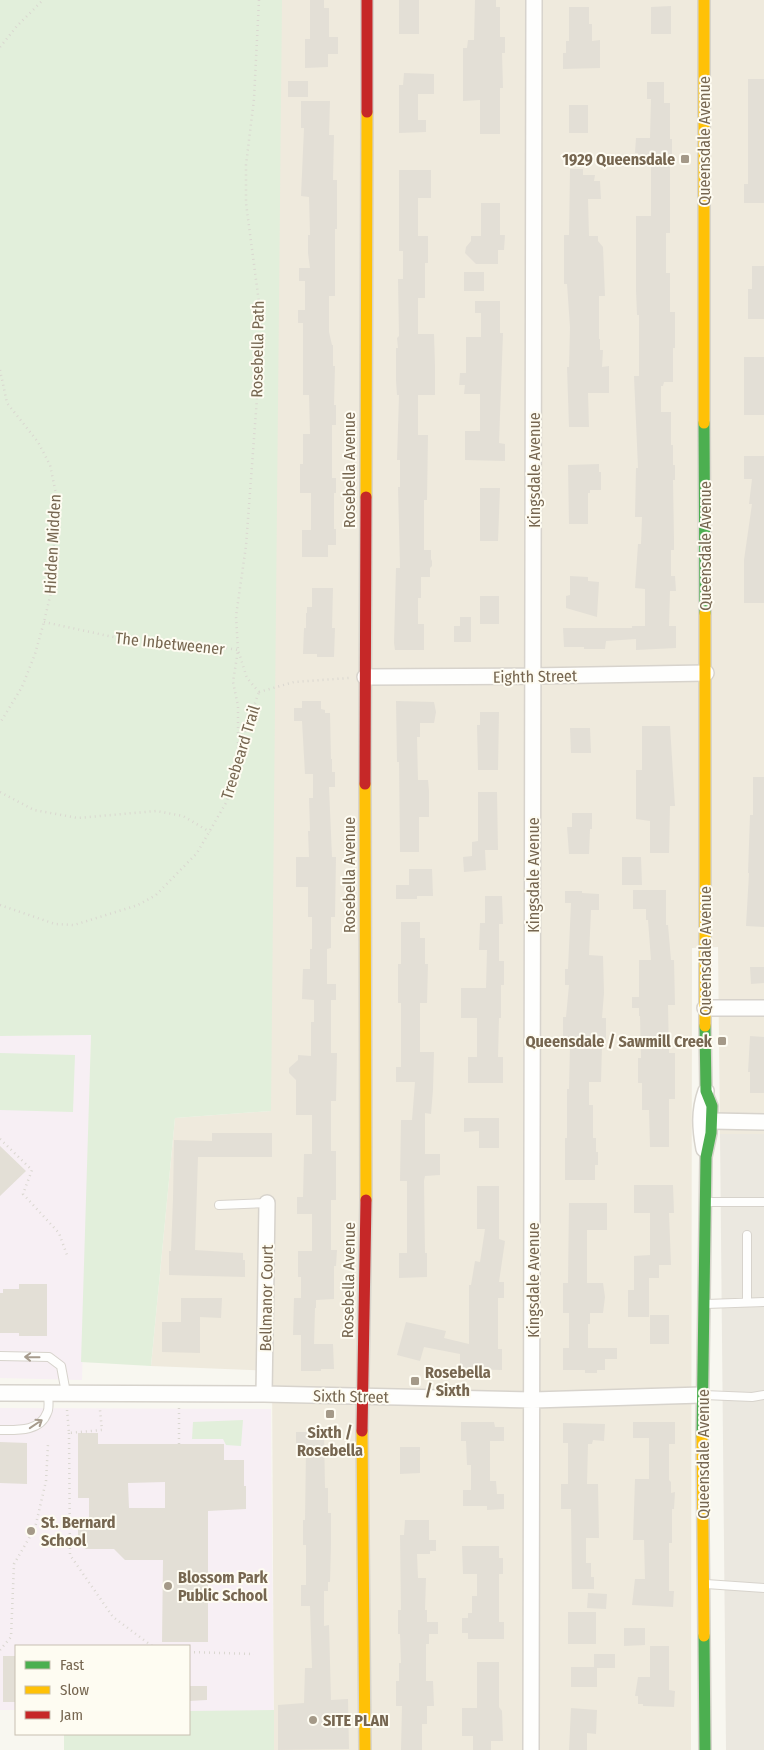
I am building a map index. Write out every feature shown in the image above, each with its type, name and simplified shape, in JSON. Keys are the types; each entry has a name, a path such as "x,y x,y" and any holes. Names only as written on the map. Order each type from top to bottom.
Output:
{"street":[{"name":"Rosebella Avenue","path":"365,1750 362,1396 366,1178 367,0"},
{"name":"Kingsdale Avenue","path":"531,1750 534,0"},
{"name":"Queensdale Avenue","path":"704,0 706,1092 701,1106 700,1132 706,1158"},
{"name":"Eighth Street","path":"365,677 706,673"},
{"path":"705,1008 764,1008"},
{"name":"Queensdale Avenue","path":"705,1750 702,1395 706,1158 712,1133 712,1106 706,1092"},
{"path":"712,1121 764,1122"},
{"name":"Bellmanor Court","path":"264,1394 267,1203"},
{"name":"Sixth Street","path":"0,1393 264,1394 533,1400 702,1395"}],"lane":[{"path":"705,1202 764,1202"},
{"path":"219,1205 267,1203"},
{"path":"747,1235 747,1302"},
{"path":"704,1304 764,1302"},
{"path":"0,1356 49,1357 62,1366 66,1393"},
{"path":"0,1430 27,1430 41,1421 48,1413 48,1393"},
{"path":"702,1395 752,1397 764,1395"},
{"path":"704,1584 764,1588"}],"path":[{"path":"0,47 17,26 43,0"},
{"name":"Rosebella Path","path":"258,0 254,99 246,165 246,203 256,272 261,344 246,546 236,616 238,650 247,678 259,692"},
{"name":"Hidden Midden","path":"0,370 8,403 38,442 50,465 56,494 52,588 44,622 35,654 22,687 0,723"},
{"name":"The Inbetweener","path":"44,622 141,643 186,642 238,650"},
{"path":"238,650 233,682 238,706 238,752"},
{"path":"259,692 294,682 365,677"},
{"name":"Treebeard Trail","path":"0,905 55,924 74,925 138,905 156,895 198,853 227,801 238,752 259,692"},
{"path":"0,792 34,810 78,818 156,811 183,816 210,832"},
{"path":"0,1140 32,1170 23,1194 59,1233 68,1258"},
{"path":"178,1394 179,1444"},
{"path":"67,1410 69,1433 70,1555 113,1617 151,1645"},
{"path":"69,1433 102,1430 100,1410"},
{"path":"0,1650 11,1637 14,1564 35,1528 46,1481 48,1444"},
{"path":"190,1652 254,1654"}],"shaded area":[{"path":"266,0 764,0 764,1134 720,1134 718,947 692,948 691,1750 274,1750 272,1371 151,1366 175,1118 271,1111"},
{"path":"91,1035 82,1380 0,1378 0,1036"},
{"path":"720,1134 764,1134 764,1750 726,1750"},
{"name":"Blossom Park Public School","path":"0,1408 271,1409 274,1750 64,1750 64,1735 190,1735 190,1645 15,1645 15,1710 0,1710"}],"green space":[{"path":"0,0 282,0 271,1111 175,1118 151,1366 81,1362 91,1035 0,1036"},
{"path":"0,1053 75,1055 73,1112 0,1110"},
{"path":"243,1420 241,1446 226,1445 223,1439 192,1439 193,1422"},
{"path":"274,1710 274,1750 64,1750 64,1735 190,1735 190,1711"}],"building":[{"path":"310,0 324,0 324,8 329,8 329,37 338,37 338,54 328,54 328,67 305,68 305,39 310,39"},
{"path":"399,0 419,0 419,34 399,34"},
{"path":"475,0 496,0 496,7 500,7 500,37 505,37 505,53 502,53 503,88 500,88 500,134 480,134 480,100 463,101 463,48 467,48 468,40 474,40"},
{"path":"671,6 671,34 651,34 651,7"},
{"path":"569,7 589,7 592,41 600,40 600,68 563,69 563,53 566,53 566,41 569,41"},
{"path":"404,73 434,74 434,94 418,94 418,120 426,120 426,132 399,133 399,85 403,85"},
{"path":"748,79 764,79 764,203 744,203 744,184 748,184"},
{"path":"288,81 308,81 308,97 288,97"},
{"path":"647,82 664,82 664,103 670,103 670,139 672,139 672,156 670,156 670,233 666,233 666,273 670,273 670,312 675,312 675,348 673,348 673,382 664,382 663,386 661,386 661,412 671,412 671,445 673,445 673,465 675,465 675,480 673,480 674,550 671,550 671,576 675,576 676,591 670,591 669,626 676,626 676,648 636,650 636,639 606,641 605,649 564,647 563,628 632,628 632,626 645,626 645,589 635,588 638,544 641,544 642,517 635,517 636,468 638,468 634,376 639,376 636,216 651,216 651,166 638,166 638,153 635,153 636,138 650,138 651,99 647,99"},
{"path":"301,101 330,101 329,135 334,135 333,180 337,180 335,296 329,296 329,332 333,345 333,366 335,366 334,405 336,405 336,425 332,425 332,478 336,478 334,529 336,529 336,545 328,545 328,557 302,557 302,530 311,530 311,493 300,493 300,464 303,464 303,434 310,434 309,395 303,395 303,323 298,323 298,310 305,310 305,281 299,281 299,268 310,268 308,253 308,235 310,235 309,197 301,196 304,128 301,128"},
{"path":"569,105 588,105 588,133 569,133"},
{"path":"570,169 583,169 583,175 595,175 594,181 600,181 601,199 588,199 589,236 598,236 598,241 603,247 605,296 599,296 599,339 600,350 603,350 602,367 609,366 609,393 588,393 589,427 569,427 567,367 569,367 570,327 567,284 564,284 564,235 569,235"},
{"path":"399,170 431,170 431,198 418,198 418,236 428,236 428,263 425,263 425,298 418,298 418,334 434,334 435,366 435,395 418,395 418,435 428,435 427,500 424,500 424,550 431,550 432,561 430,577 421,577 421,598 418,598 418,624 424,624 424,650 395,650 394,643 396,568 400,568 398,487 400,487 400,460 397,460 399,395 397,395 396,381 396,348 398,348 397,338 399,336 398,279 403,279 403,251 399,251"},
{"path":"481,203 500,203 500,235 505,235 504,250 498,250 498,264 476,264 465,253 466,247 471,241 471,236 481,236"},
{"path":"752,266 764,266 764,319 748,319 748,289 752,289"},
{"path":"464,272 484,272 484,291 464,291"},
{"path":"475,301 500,301 500,333 503,333 499,443 505,444 505,461 465,460 465,431 480,431 480,394 464,394 465,385 459,385 460,373 466,373 466,337 481,337 481,313 475,313"},
{"path":"744,357 764,357 764,415 744,415"},
{"path":"744,456 764,456 764,603 744,603 744,560 752,504 749,504 752,479 744,479"},
{"path":"599,464 601,490 590,490 590,493 588,493 588,524 569,524 568,465"},
{"path":"480,488 500,488 498,541 480,541"},
{"path":"570,576 588,577 588,581 599,582 597,617 566,608 566,596 570,595"},
{"path":"312,588 333,588 332,628 335,628 334,657 317,657 317,654 303,654 307,607 312,607"},
{"path":"480,596 499,596 499,624 480,624"},
{"path":"460,617 471,617 471,642 454,642 454,626 460,626"},
{"path":"302,701 321,701 321,709 325,710 325,713 330,713 332,772 335,772 335,787 329,787 332,857 336,857 335,917 331,917 331,948 327,949 327,984 336,984 336,1000 331,1000 331,1053 337,1053 336,1101 331,1101 331,1151 336,1151 336,1200 331,1200 331,1250 337,1250 336,1266 334,1266 334,1299 316,1300 314,1344 333,1344 334,1369 321,1369 321,1371 301,1371 301,1335 293,1335 294,1298 301,1298 301,1277 298,1277 298,1251 312,1251 312,1214 297,1214 297,1197 303,1197 304,1154 312,1154 312,1115 296,1115 296,1080 289,1073 289,1068 298,1060 298,1055 311,1056 311,1022 314,1022 314,1000 302,999 303,969 310,969 310,949 312,949 312,917 308,917 308,887 296,887 296,857 309,857 309,798 313,798 313,774 305,774 302,721 294,721 294,708 302,708"},
{"path":"396,701 434,702 436,712 434,723 420,723 420,737 417,737 418,780 428,780 429,791 429,817 419,817 419,852 400,852"},
{"path":"480,712 499,712 498,770 478,770 477,725 480,725"},
{"path":"642,726 670,726 675,806 670,806 669,853 650,853 650,821 636,819 636,770 642,770"},
{"path":"570,728 590,728 591,753 571,753"},
{"path":"753,777 764,777 764,927 746,926 750,815 753,815"},
{"path":"478,792 497,792 498,850 485,850 486,870 464,872 463,857 472,856 472,842 478,841"},
{"path":"572,813 592,813 589,854 569,854 567,827 572,827"},
{"path":"622,857 641,857 642,885 622,885"},
{"path":"409,869 432,869 433,896 417,896 417,899 396,899 396,885 409,885"},
{"path":"633,890 666,890 666,925 668,925 671,960 674,960 675,1005 668,1005 669,1053 675,1053 675,1099 669,1099 669,1147 650,1147 649,1110 642,1110 642,1083 638,1083 638,1058 641,1058 640,1016 639,1008 632,1008 632,997 639,997 639,960 651,960 646,909 633,909"},
{"path":"565,891 599,894 599,910 591,910 589,955 603,956 604,993 602,1018 606,1018 606,1046 602,1046 601,1082 589,1082 589,1105 593,1105 593,1138 596,1138 596,1152 598,1152 598,1165 595,1165 595,1180 565,1180 565,1138 567,1138 567,1089 569,1089 570,1045 563,1045 563,1017 566,1017 569,985 565,985 565,969 568,969 571,903 565,903"},
{"path":"485,896 502,896 503,924 499,924 499,961 504,961 504,985 501,985 498,1057 503,1057 503,1083 468,1083 468,1057 477,1057 477,1018 461,1018 461,988 486,988 487,950 479,950 480,923 485,923"},
{"path":"401,922 420,922 420,938 425,938 425,964 428,964 427,1003 420,1003 420,1052 434,1052 431,1114 425,1113 425,1154 440,1154 440,1175 425,1176 424,1181 427,1277 399,1278 399,1253 407,1253 407,1181 400,1181 401,1120 412,1120 415,1082 396,1082 396,1067 401,1067 401,1003 398,1003 398,964 401,964"},
{"path":"750,967 764,967 764,983 751,984"},
{"path":"750,1036 764,1037 764,1093 750,1093 750,1072 748,1072"},
{"path":"464,1118 499,1118 499,1148 479,1148 479,1131 464,1132"},
{"path":"212,1133 272,1133 272,1157 198,1157 195,1250 243,1253 245,1277 169,1275 174,1140 212,1141"},
{"path":"0,1146 26,1171 0,1196"},
{"path":"634,1185 673,1185 674,1213 669,1213 671,1265 659,1265 659,1278 649,1278 649,1317 628,1317 628,1290 634,1290 634,1256 650,1255 650,1213 634,1213"},
{"path":"477,1186 499,1186 499,1239 505,1241 499,1282 504,1282 504,1298 498,1298 498,1349 502,1349 502,1370 460,1369 460,1354 424,1347 420,1361 397,1355 406,1322 446,1331 444,1338 469,1344 469,1285 471,1285 475,1261 480,1262 485,1229 477,1229"},
{"path":"569,1203 607,1203 607,1230 587,1230 587,1283 603,1283 605,1297 603,1313 590,1313 588,1348 617,1348 617,1359 605,1359 605,1370 597,1370 597,1373 585,1373 585,1370 563,1370 563,1348 569,1348 569,1313 563,1313 563,1283 568,1283"},
{"path":"19,1284 47,1284 47,1336 19,1336 19,1333 0,1333 0,1293 3,1293 3,1289 19,1289"},
{"path":"181,1298 222,1298 221,1318 200,1317 200,1353 162,1352 162,1322 181,1322"},
{"path":"650,1315 669,1315 669,1344 650,1344"},
{"path":"461,1422 494,1422 495,1427 504,1427 504,1441 490,1441 490,1481 496,1481 497,1494 504,1494 504,1509 487,1510 487,1506 463,1506 463,1490 471,1490 471,1465 467,1465 466,1441 461,1441"},
{"path":"633,1422 675,1422 675,1444 669,1444 669,1480 671,1482 671,1493 675,1492 674,1509 672,1509 672,1543 669,1543 669,1591 674,1591 673,1607 632,1605 635,1579 645,1579 644,1540 633,1540 635,1479 649,1479 649,1438 633,1438"},
{"path":"563,1423 605,1424 604,1441 593,1440 592,1444 588,1444 587,1484 598,1484 599,1538 586,1538 586,1563 591,1563 591,1577 594,1577 594,1589 572,1589 571,1509 561,1509 561,1484 568,1484 568,1443 563,1443"},
{"path":"306,1430 324,1430 325,1488 328,1488 328,1513 331,1513 331,1545 330,1582 328,1582 328,1591 324,1591 324,1626 329,1625 331,1700 348,1699 349,1749 278,1750 278,1705 304,1703 305,1668 312,1668 310,1606 301,1606 301,1585 306,1585 306,1545 303,1545 303,1520 305,1520 306,1449 296,1449 296,1432 306,1432"},
{"path":"78,1433 98,1433 98,1444 224,1444 224,1460 244,1460 246,1509 208,1511 208,1642 162,1642 163,1560 125,1560 114,1549 86,1549 78,1541 78,1529 89,1529 89,1498 78,1498","holes":["165,1482 165,1508 129,1508 128,1483"]},
{"path":"0,1442 27,1443 27,1484 0,1483"},
{"path":"400,1447 420,1447 420,1473 400,1474"},
{"path":"405,1520 429,1520 429,1540 436,1540 436,1551 430,1551 430,1554 417,1554 418,1578 426,1578 425,1610 427,1610 427,1622 438,1622 438,1634 429,1634 429,1644 426,1644 426,1681 433,1681 434,1706 427,1706 427,1724 422,1724 422,1750 401,1750 402,1706 396,1706 396,1681 399,1681 399,1663 401,1663 400,1634 398,1634 398,1610 401,1610 400,1535 404,1535"},
{"path":"462,1546 499,1546 499,1558 503,1558 503,1574 499,1574 499,1622 504,1622 504,1639 468,1639 468,1633 462,1633 462,1618 468,1618 468,1613 472,1613 472,1596 477,1596 477,1574 463,1574"},
{"path":"588,1593 607,1594 606,1609 587,1608"},
{"path":"568,1612 596,1612 596,1644 568,1644"},
{"path":"624,1628 645,1628 645,1645 624,1646"},
{"path":"650,1646 669,1646 669,1690 675,1691 674,1707 643,1706 643,1704 638,1704 638,1696 635,1696 638,1677 650,1677"},
{"path":"594,1654 615,1654 615,1668 597,1668 597,1687 571,1687 571,1667 594,1667"},
{"path":"3,1656 15,1656 15,1702 3,1702"},
{"path":"477,1662 499,1662 499,1707 502,1711 503,1741 491,1741 491,1750 473,1750 473,1736 462,1736 462,1708 477,1708"},
{"path":"190,1686 207,1686 207,1700 190,1701"},
{"path":"571,1708 597,1710 596,1734 587,1733 587,1750 569,1750"}],"traffic: fast":[{"path":"704,423 705,613"},
{"path":"702,1436 706,1157 711,1133 712,1106 706,1091 705,1026"},
{"path":"704,1636 705,1750"}],"traffic: slow":[{"path":"704,0 704,423"},
{"path":"366,497 367,112"},
{"path":"705,613 705,1026"},
{"path":"365,784 366,1200"},
{"path":"362,1431 365,1750"},
{"path":"702,1436 704,1636"}],"traffic: jam":[{"path":"367,0 367,112"},
{"path":"365,784 366,497"},
{"path":"362,1431 366,1200"}],"place":[{"name":"1929 Queensdale","path":"685,159"},
{"name":"Queensdale / Sawmill Creek","path":"722,1041"},
{"name":"Rosebella / Sixth","path":"415,1381"},
{"name":"Sixth / Rosebella","path":"330,1414"},
{"name":"St. Bernard School","path":"31,1531"},
{"name":"Blossom Park Public School","path":"168,1586"},
{"name":"SITE PLAN","path":"313,1720"}]}
